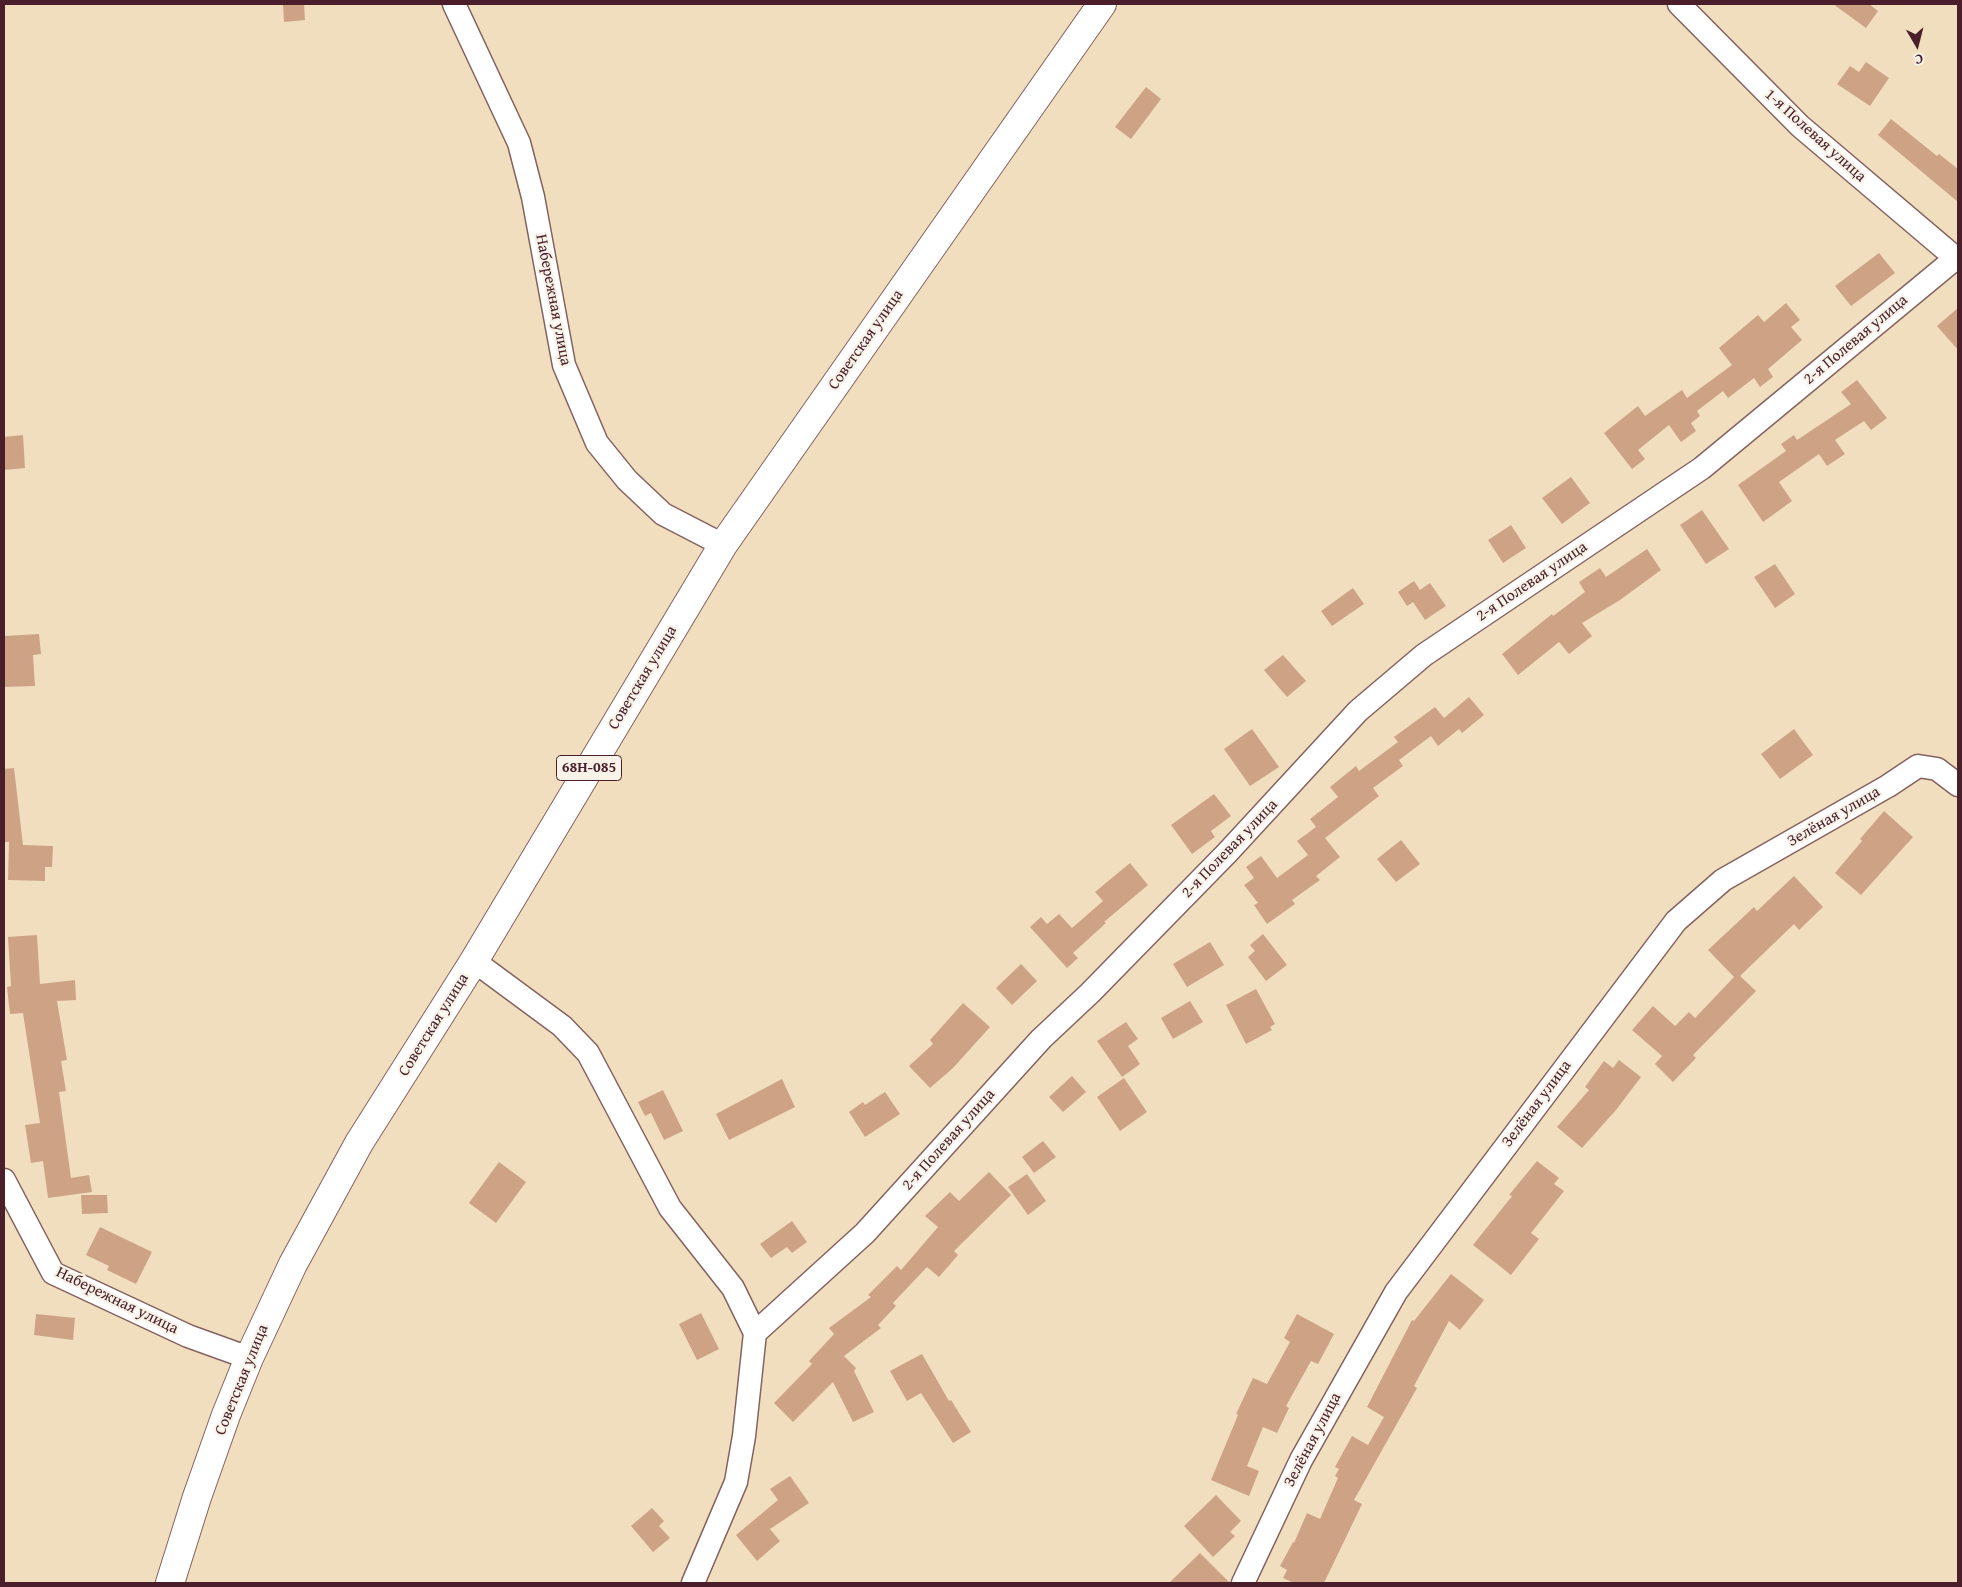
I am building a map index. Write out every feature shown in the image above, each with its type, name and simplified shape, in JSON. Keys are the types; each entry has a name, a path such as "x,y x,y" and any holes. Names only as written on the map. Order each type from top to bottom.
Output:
{"main road":[{"name":"Советская улица","path":"170,1583 200,1488 249,1358 293,1264 359,1143 474,961 723,545 1102,4"}],"street":[{"name":"Набережная улица","path":"454,4 519,143 533,197 564,365 598,443 627,480 663,514 723,545"},
{"name":"1-я Полевая улица","path":"1679,4 1800,126 1957,259"},
{"name":"2-я Полевая улица","path":"755,1333 864,1233 1041,1040 1090,993 1258,821 1358,711 1424,655 1702,468 1957,259"},
{"name":"Зелёная улица","path":"1243,1583 1301,1460 1396,1292 1676,921 1723,880 1888,786 1918,766 1937,769 1958,785"},
{"path":"474,961 562,1026 588,1053 670,1208 733,1288 755,1333 744,1436 736,1482 693,1583"},
{"name":"Набережная улица","path":"4,1180 53,1272 188,1336 249,1358"}],"building":[{"path":"283,4 304,4 305,20 284,22"},
{"path":"1833,4 1869,4 1878,11 1866,28"},
{"path":"1866,62 1889,78 1870,106 1837,84 1850,66 1859,72"},
{"path":"1146,87 1161,99 1131,139 1115,127"},
{"path":"1891,119 1937,156 1939,154 1958,169 1958,202 1878,135"},
{"path":"1879,253 1895,273 1851,306 1835,286"},
{"path":"1786,303 1800,320 1791,327 1802,340 1768,369 1773,377 1760,387 1754,378 1728,398 1723,391 1697,411 1700,416 1691,423 1696,431 1681,442 1669,425 1638,450 1645,459 1632,469 1604,433 1638,406 1645,416 1682,390 1687,398 1732,365 1719,348 1758,315 1764,322"},
{"path":"1958,308 1958,350 1937,326"},
{"path":"1857,380 1887,418 1871,430 1864,421 1835,440 1845,454 1827,466 1819,454 1779,482 1792,501 1763,522 1738,485 1786,451 1781,444 1794,435 1797,440 1851,404 1841,392"},
{"path":"23,435 25,468 4,470 4,437"},
{"path":"1571,477 1590,503 1562,524 1542,498"},
{"path":"1702,510 1729,549 1706,564 1680,525"},
{"path":"1511,525 1526,548 1503,563 1488,540"},
{"path":"1647,549 1661,570 1620,600 1582,623 1592,636 1569,654 1559,642 1518,675 1502,654 1552,614 1553,616 1585,592 1579,582 1600,568 1606,577"},
{"path":"1775,564 1795,594 1775,608 1754,577"},
{"path":"1414,581 1420,590 1430,583 1446,606 1425,620 1413,602 1407,606 1398,592"},
{"path":"1353,588 1364,604 1332,626 1321,611"},
{"path":"39,634 41,654 33,655 35,686 4,687 4,636"},
{"path":"1283,655 1306,681 1287,697 1264,670"},
{"path":"1469,697 1484,715 1462,733 1459,729 1438,746 1431,736 1399,760 1403,766 1373,788 1379,796 1325,838 1340,857 1316,876 1320,880 1292,900 1295,904 1267,924 1254,905 1258,903 1244,885 1254,878 1246,867 1261,856 1277,878 1308,855 1297,841 1316,827 1310,819 1338,797 1330,787 1356,766 1359,771 1398,742 1394,737 1435,707 1444,718"},
{"path":"1252,729 1279,767 1250,786 1224,749"},
{"path":"1794,729 1813,755 1780,779 1761,754"},
{"path":"14,768 23,845 53,846 52,867 45,867 45,881 8,880 9,842 4,842 4,769"},
{"path":"1214,794 1231,816 1211,831 1215,837 1192,854 1171,825"},
{"path":"1884,811 1913,837 1861,895 1835,873"},
{"path":"1401,840 1420,864 1396,882 1377,859"},
{"path":"1130,863 1148,885 1104,922 1106,923 1073,953 1078,958 1067,968 1030,927 1041,917 1047,924 1059,914 1072,928 1103,901 1095,892"},
{"path":"1794,876 1823,907 1799,930 1794,924 1740,976 1756,991 1693,1055 1696,1058 1673,1082 1655,1064 1662,1056 1632,1030 1653,1006 1675,1026 1689,1012 1695,1018 1734,977 1708,950 1754,907 1757,911"},
{"path":"1263,934 1287,965 1266,981 1248,957 1255,951 1250,945"},
{"path":"37,935 40,984 75,980 76,1000 57,1001 67,1060 61,1061 66,1091 59,1092 71,1178 89,1175 92,1192 48,1198 43,1161 31,1163 25,1125 40,1123 23,1013 10,1014 7,987 11,986 8,937"},
{"path":"1210,942 1224,965 1187,987 1173,964"},
{"path":"1021,964 1037,981 1012,1005 996,988"},
{"path":"1256,989 1275,1024 1270,1027 1272,1030 1246,1044 1226,1005"},
{"path":"1190,1001 1203,1022 1173,1039 1161,1018"},
{"path":"963,1003 990,1027 953,1068 930,1088 909,1066 933,1044 930,1040"},
{"path":"1126,1022 1138,1039 1128,1046 1140,1064 1122,1077 1097,1041"},
{"path":"1619,1060 1641,1077 1616,1110 1582,1148 1557,1127 1589,1090 1585,1087 1604,1061 1613,1068"},
{"path":"1072,1076 1086,1092 1063,1112 1049,1097"},
{"path":"1124,1078 1147,1112 1120,1131 1097,1097"},
{"path":"782,1079 795,1107 729,1140 716,1114"},
{"path":"663,1090 683,1131 664,1140 651,1113 645,1116 638,1102"},
{"path":"885,1092 900,1114 865,1137 849,1112 863,1102 865,1105"},
{"path":"1043,1141 1056,1157 1034,1173 1022,1157"},
{"path":"1537,1161 1559,1178 1554,1184 1564,1191 1531,1233 1539,1239 1511,1275 1473,1245 1512,1196 1509,1195"},
{"path":"499,1162 526,1182 496,1223 469,1203"},
{"path":"989,1172 1011,1195 954,1251 958,1255 939,1277 927,1267 893,1303 896,1306 878,1325 881,1328 844,1356 856,1368 854,1371 874,1412 853,1422 833,1382 793,1422 774,1403 812,1364 809,1361 834,1334 829,1328 871,1297 868,1295 897,1266 901,1270 938,1227 925,1216 950,1192 959,1201"},
{"path":"1027,1174 1046,1201 1028,1215 1008,1187"},
{"path":"81,1195 107,1195 108,1213 82,1214"},
{"path":"792,1221 807,1242 792,1253 787,1247 771,1258 760,1244"},
{"path":"100,1227 152,1252 136,1284 107,1270 109,1266 86,1255"},
{"path":"1451,1274 1484,1300 1460,1330 1449,1321 1414,1386 1417,1388 1354,1500 1362,1504 1324,1583 1294,1583 1283,1578 1287,1570 1280,1566 1294,1543 1307,1513 1320,1519 1338,1478 1335,1476 1339,1469 1335,1467 1352,1436 1368,1445 1384,1417 1367,1407 1412,1320 1414,1321"},
{"path":"701,1313 719,1349 697,1360 679,1324"},
{"path":"36,1314 75,1318 73,1340 34,1335"},
{"path":"1297,1314 1334,1334 1318,1364 1311,1361 1286,1406 1289,1408 1277,1433 1263,1427 1247,1466 1259,1471 1249,1496 1211,1480 1238,1415 1236,1414 1253,1378 1267,1384 1290,1342 1284,1338"},
{"path":"922,1354 949,1401 951,1400 971,1432 953,1443 921,1393 907,1401 890,1371"},
{"path":"790,1476 809,1503 770,1529 780,1541 757,1561 736,1535 778,1500 770,1489"},
{"path":"1216,1495 1241,1521 1230,1532 1235,1536 1213,1557 1184,1526"},
{"path":"652,1508 664,1521 659,1526 670,1538 653,1552 631,1526"},
{"path":"1200,1553 1230,1583 1169,1583"}]}
